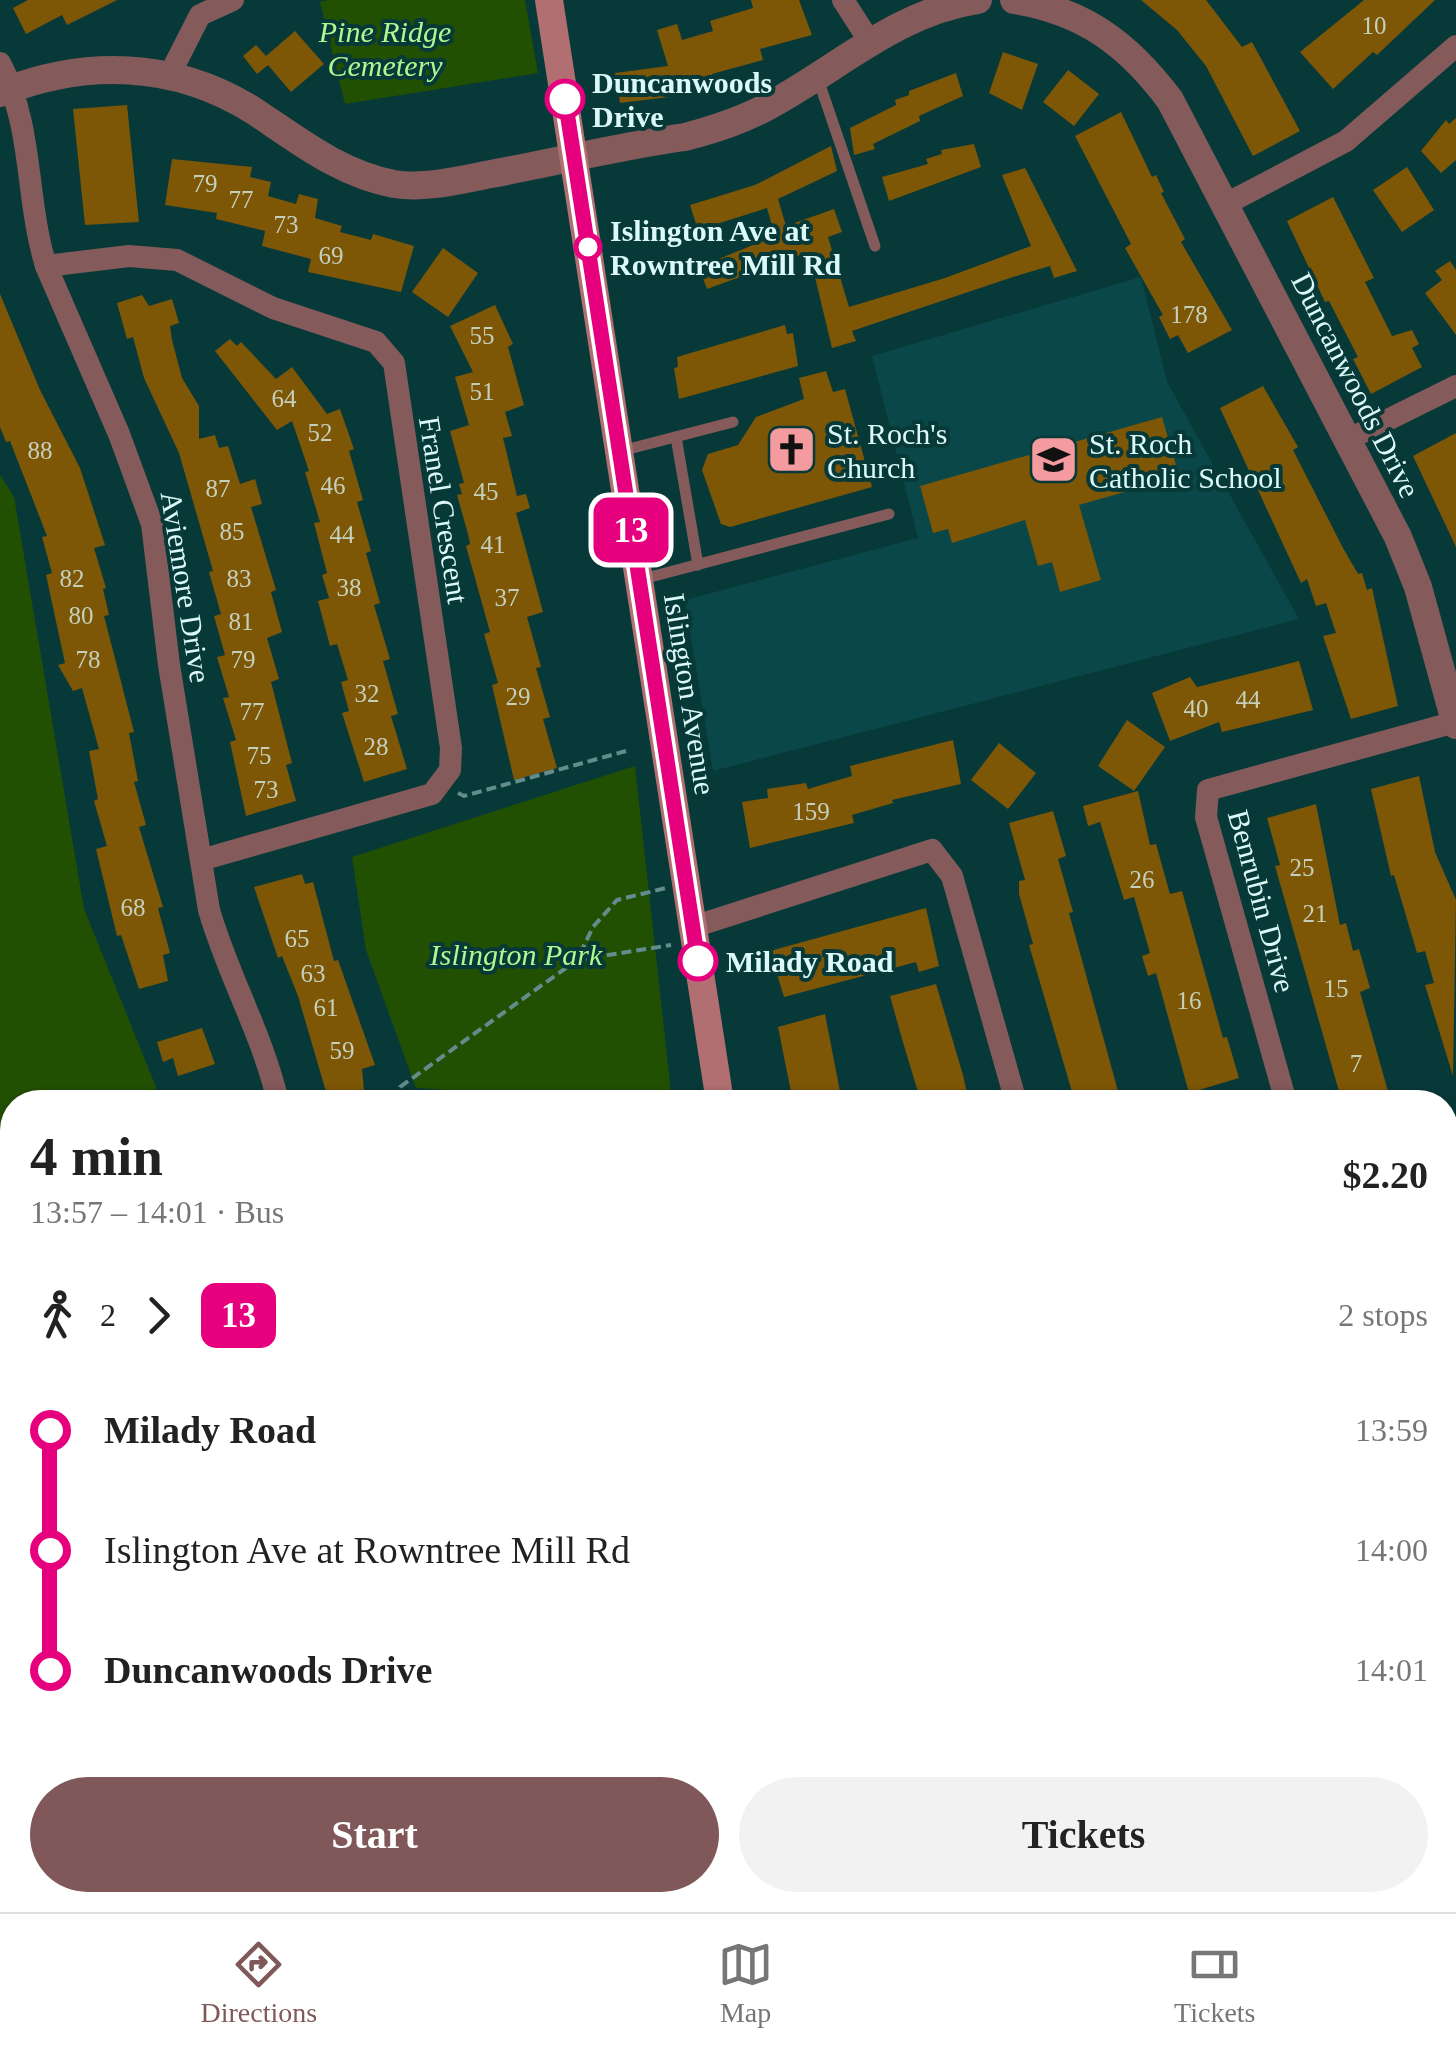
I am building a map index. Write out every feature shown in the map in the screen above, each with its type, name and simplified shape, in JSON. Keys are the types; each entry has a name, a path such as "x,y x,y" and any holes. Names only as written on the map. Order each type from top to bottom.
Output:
{"main road":[{"name":"Islington Avenue","path":"549,0 718,1090"}],"street":[{"path":"170,74 200,15 233,0"},
{"path":"844,0 870,42"},
{"path":"4,82 110,68 170,74 234,100 328,160 394,184 420,186 728,125 773,104 925,12 978,0"},
{"name":"Duncanwoods Drive","path":"1014,0 1076,16 1110,34 1142,62 1170,100 1409,562 1456,724"},
{"path":"1226,204 1346,140 1456,46"},
{"name":"Aviemore Drive","path":"4,82 22,114 38,240 46,266 119,434 152,524 168,665 220,948 263,1049 275,1090"},
{"name":"Franel Crescent","path":"46,266 129,256 177,260 273,308 376,342 387,352 394,363 452,748 450,770 442,785"},
{"path":"1347,440 1456,386"},
{"name":"Benrubin Drive","path":"1283,1090 1206,816 1208,790 1456,724"},
{"path":"201,860 390,809 432,794 442,785"},
{"path":"694,934 932,850 952,876 1013,1090"}],"lane":[{"path":"816,76 875,246"},
{"path":"619,452 733,422"},
{"path":"676,437 698,565"},
{"path":"639,580 889,514"}],"path":[{"path":"442,785 464,796 626,751"},
{"path":"577,960 593,926 618,900 638,892 686,886"},
{"path":"400,1090 577,960 694,934"}],"shaded area":[{"name":"St. Roch Catholic School","path":"1141,277 1167,382 1299,619 713,771 685,600 918,538 872,356"}],"green space":[{"name":"Pine Ridge Cemetery","path":"525,0 538,73 345,104 320,2"},
{"path":"0,475 14,497 84,909 156,1087 0,1090"},
{"name":"Islington Park","path":"635,766 671,1090 416,1088 366,950 352,857"}],"building":[{"path":"28,0 117,0 67,25 62,15 26,34 13,8"},
{"path":"751,0 799,0 812,35 760,49 763,60 712,74 715,83 669,97 620,103 615,73 668,66 657,30 677,24 682,40 713,31 710,21 753,8"},
{"path":"1141,0 1206,0 1242,47 1252,42 1300,131 1253,156 1206,66 1177,30"},
{"path":"1364,0 1435,0 1377,55 1373,52 1333,89 1300,52"},
{"path":"295,31 324,64 291,92 268,65 257,74 243,56 256,45 266,56"},
{"path":"1003,52 1038,64 1022,110 989,93"},
{"path":"1068,70 1099,94 1074,126 1043,102"},
{"path":"956,73 963,96 919,116 920,121 873,144 875,149 854,155 850,128 896,105 895,100 909,95 909,91"},
{"path":"127,105 139,222 85,225 73,109"},
{"path":"1121,112 1152,177 1156,175 1164,192 1161,193 1185,239 1181,242 1232,330 1188,353 1178,335 1170,339 1159,317 1163,315 1125,248 1131,244 1075,136"},
{"path":"1456,118 1456,160 1441,173 1421,151 1446,120 1449,124"},
{"path":"974,144 981,167 889,201 882,177 928,164 926,159 942,154 941,150"},
{"path":"831,146 837,171 778,199 786,226 834,209 842,232 828,237 849,307 945,278 1031,246 1002,175 1025,168 1077,271 1054,278 1050,266 1013,277 852,331 856,341 832,348 809,252 707,289 699,267 775,236 767,208 698,230 690,205 755,185"},
{"path":"172,159 252,167 250,177 271,182 268,196 296,204 299,194 318,199 315,218 342,226 340,232 371,240 373,234 414,246 401,292 308,272 311,259 262,246 265,231 216,219 217,213 165,205"},
{"path":"1407,167 1434,210 1402,232 1373,190"},
{"path":"1333,197 1374,278 1365,282 1392,336 1412,330 1419,344 1412,348 1422,367 1371,394 1353,359 1358,357 1329,301 1325,302 1287,221"},
{"path":"443,248 478,273 448,317 412,292"},
{"path":"1450,261 1456,270 1456,335 1425,293 1442,280 1435,271"},
{"path":"0,294 40,390 80,468 105,545 94,548 106,588 103,589 109,615 104,616 134,732 129,733 138,781 134,782 146,825 139,827 163,907 158,908 170,953 163,955 168,981 139,989 121,935 117,936 96,849 107,846 94,801 98,799 89,751 99,749 82,688 73,691 58,665 65,663 46,575 52,573 42,537 47,536 10,441 6,442 0,427"},
{"path":"142,295 149,306 172,299 179,323 170,326 172,340 182,378 199,406 199,439 215,435 219,448 228,446 240,484 255,479 262,504 251,507 276,590 271,592 282,632 267,638 279,679 271,682 292,763 286,765 296,801 246,816 230,742 236,740 223,698 229,697 217,657 225,655 214,616 221,614 209,572 213,571 179,453 144,378 133,337 127,339 117,303"},
{"path":"495,305 513,344 508,347 524,405 505,412 512,436 503,438 517,496 526,494 530,508 516,513 543,612 527,617 550,717 543,719 557,768 514,780 492,685 498,683 484,634 490,632 466,546 470,544 457,495 462,494 459,484 464,483 450,431 469,425 455,377 473,372 450,326"},
{"path":"785,325 787,334 793,333 798,366 679,399 674,368 678,367 677,357"},
{"path":"230,339 237,346 241,342 276,379 292,367 327,414 340,409 354,449 349,451 363,500 357,502 380,603 374,605 390,659 383,661 398,714 391,716 407,769 364,782 342,713 349,711 341,682 348,680 337,644 330,646 318,601 329,598 314,523 320,522 305,472 309,471 292,421 277,430 215,351"},
{"name":"St. Roch's Church","path":"826,371 833,392 845,389 872,487 730,527 721,524 702,470 708,454 738,445 756,417 804,399 799,378"},
{"path":"1263,386 1298,447 1293,450 1343,548 1358,574 1362,573 1367,590 1372,588 1398,706 1351,719 1323,636 1336,633 1326,603 1316,606 1307,579 1301,583 1220,408"},
{"path":"1162,417 1176,465 1167,467 1170,479 1079,505 1101,580 1060,592 1052,562 1038,566 1025,520 952,543 948,529 933,533 920,486"},
{"path":"1456,433 1456,547 1413,456"},
{"path":"1299,661 1313,710 1222,732 1219,722 1170,741 1152,693 1190,677 1197,687"},
{"path":"1127,720 1165,747 1134,791 1098,766"},
{"path":"953,740 961,784 892,800 893,803 852,815 854,823 750,848 742,802 768,798 767,789 806,783 808,789 852,776 850,766"},
{"path":"999,743 1036,773 1008,809 971,780"},
{"path":"1419,776 1435,852 1456,900 1453,1076 1425,985 1434,983 1425,951 1417,953 1394,875 1391,876 1371,789"},
{"path":"1138,791 1150,845 1156,844 1170,894 1182,891 1223,1038 1227,1037 1239,1078 1188,1090 1156,973 1148,976 1142,956 1150,953 1134,897 1124,900 1100,822 1088,826 1083,806"},
{"path":"1316,804 1340,925 1346,923 1353,951 1359,949 1370,988 1360,992 1388,1090 1339,1090 1275,866 1280,865 1267,818"},
{"path":"1053,811 1066,856 1058,859 1073,912 1069,913 1118,1090 1071,1090 1029,945 1033,944 1019,894 1019,881 1025,880 1009,823"},
{"path":"302,874 305,884 313,882 334,961 338,960 375,1065 362,1069 364,1090 325,1090 298,996 282,956 278,958 254,887"},
{"path":"926,908 939,966 919,972 916,962 784,997 770,951"},
{"path":"936,984 966,1090 917,1090 890,996"},
{"path":"825,1014 840,1090 791,1090 778,1027"},
{"path":"202,1028 215,1064 178,1076 173,1058 163,1062 157,1042"}],"bus line":[{"name":"13","path":"565,99 698,961"}],"place":[{"name":"Duncanwoods Drive","path":"565,99"},
{"name":"Islington Ave at Rowntree Mill Rd","path":"588,247"},
{"name":"St. Roch's Church","path":"792,450"},
{"name":"St. Roch Catholic School","path":"1054,460"},
{"name":"Milady Road","path":"698,961"}]}
